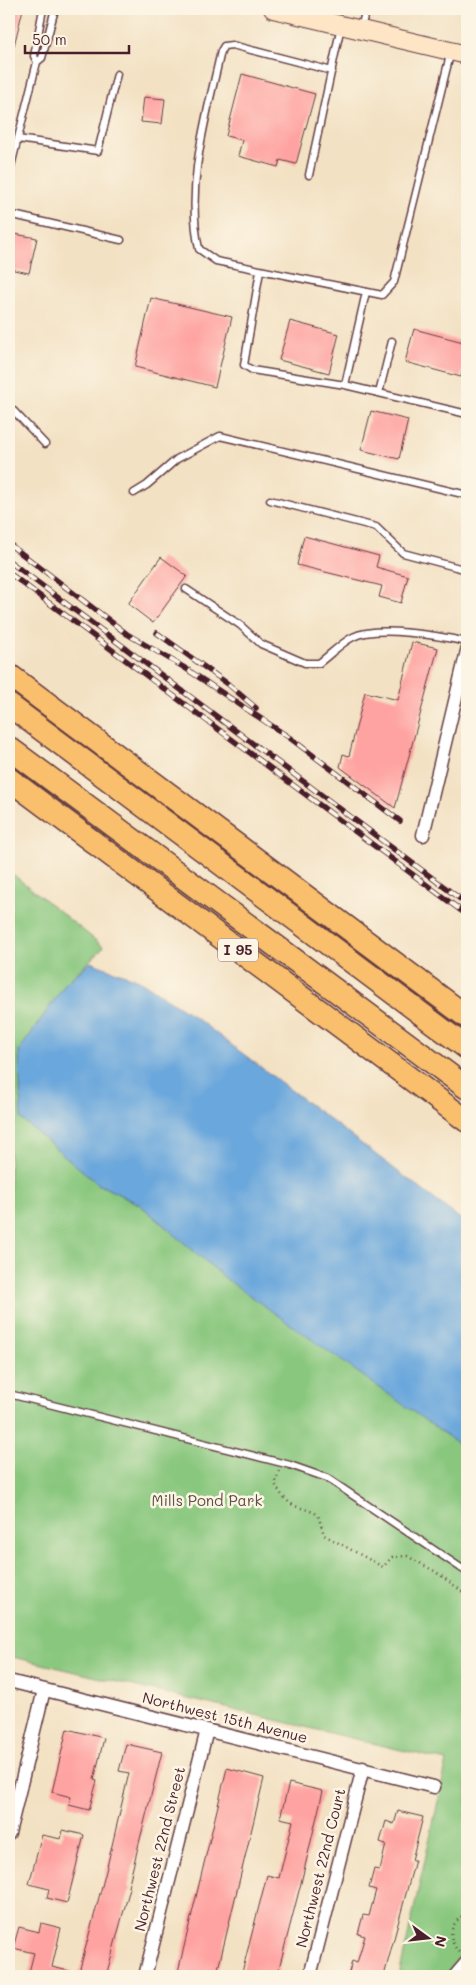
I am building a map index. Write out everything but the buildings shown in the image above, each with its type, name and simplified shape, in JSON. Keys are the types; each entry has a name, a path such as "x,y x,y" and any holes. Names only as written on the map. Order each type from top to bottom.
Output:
{"highway":[{"path":"9,675 467,1017"},
{"path":"9,706 467,1048"},
{"path":"9,748 467,1088"},
{"name":"I 95","path":"9,779 467,1121"}],"street":[{"path":"273,9 459,53"},
{"path":"424,835 463,691 467,651"},
{"name":"Northwest 15th Avenue","path":"9,1681 434,1787"},
{"path":"9,1833 44,1690"},
{"name":"Northwest 22nd Street","path":"145,1976 207,1730"},
{"name":"Northwest 22nd Court","path":"310,1976 363,1768"},
{"path":"455,1976 467,1962"}],"lane":[{"path":"37,62 34,56 42,9"},
{"path":"9,174 37,62 42,58 56,9"},
{"path":"361,30 366,9"},
{"path":"309,175 341,25"},
{"path":"332,71 232,45 224,46 221,52 198,156 196,234 199,249 216,261 382,295 394,282 459,53"},
{"path":"18,139 98,151 118,74"},
{"path":"9,214 121,240"},
{"path":"260,271 244,365 252,370 345,385 467,414"},
{"path":"345,385 366,292"},
{"path":"379,393 392,341"},
{"path":"9,406 44,444"},
{"path":"134,493 147,485 177,459 220,436 467,495"},
{"path":"270,500 376,527 403,553 467,570"},
{"path":"186,589 240,625 261,644 305,663 319,663 351,638 364,632 397,632 446,637 467,642"},
{"path":"9,1394 281,1463 327,1478 467,1572"}],"path":[{"path":"281,1463 275,1484 286,1500 318,1514 324,1535 383,1567 392,1557 407,1556 436,1572 467,1595"},
{"path":"467,1913 455,1921 452,1927 453,1946 467,1962"}],"green space":[{"name":"Mills Pond Park","path":"10,872 104,947 66,983 98,1184 139,1204 467,1449 467,1976 399,1976 447,1761 9,1656"}],"water":[{"path":"90,962 139,980 192,1015 467,1224 467,1450 225,1278 139,1204 98,1184 21,1119 19,1051 66,983"}],"railway":[{"path":"9,544 127,634 185,668 290,738 400,821"},
{"path":"9,561 467,904"},
{"path":"9,573 467,915"},
{"path":"157,633 228,684 256,708"}]}
